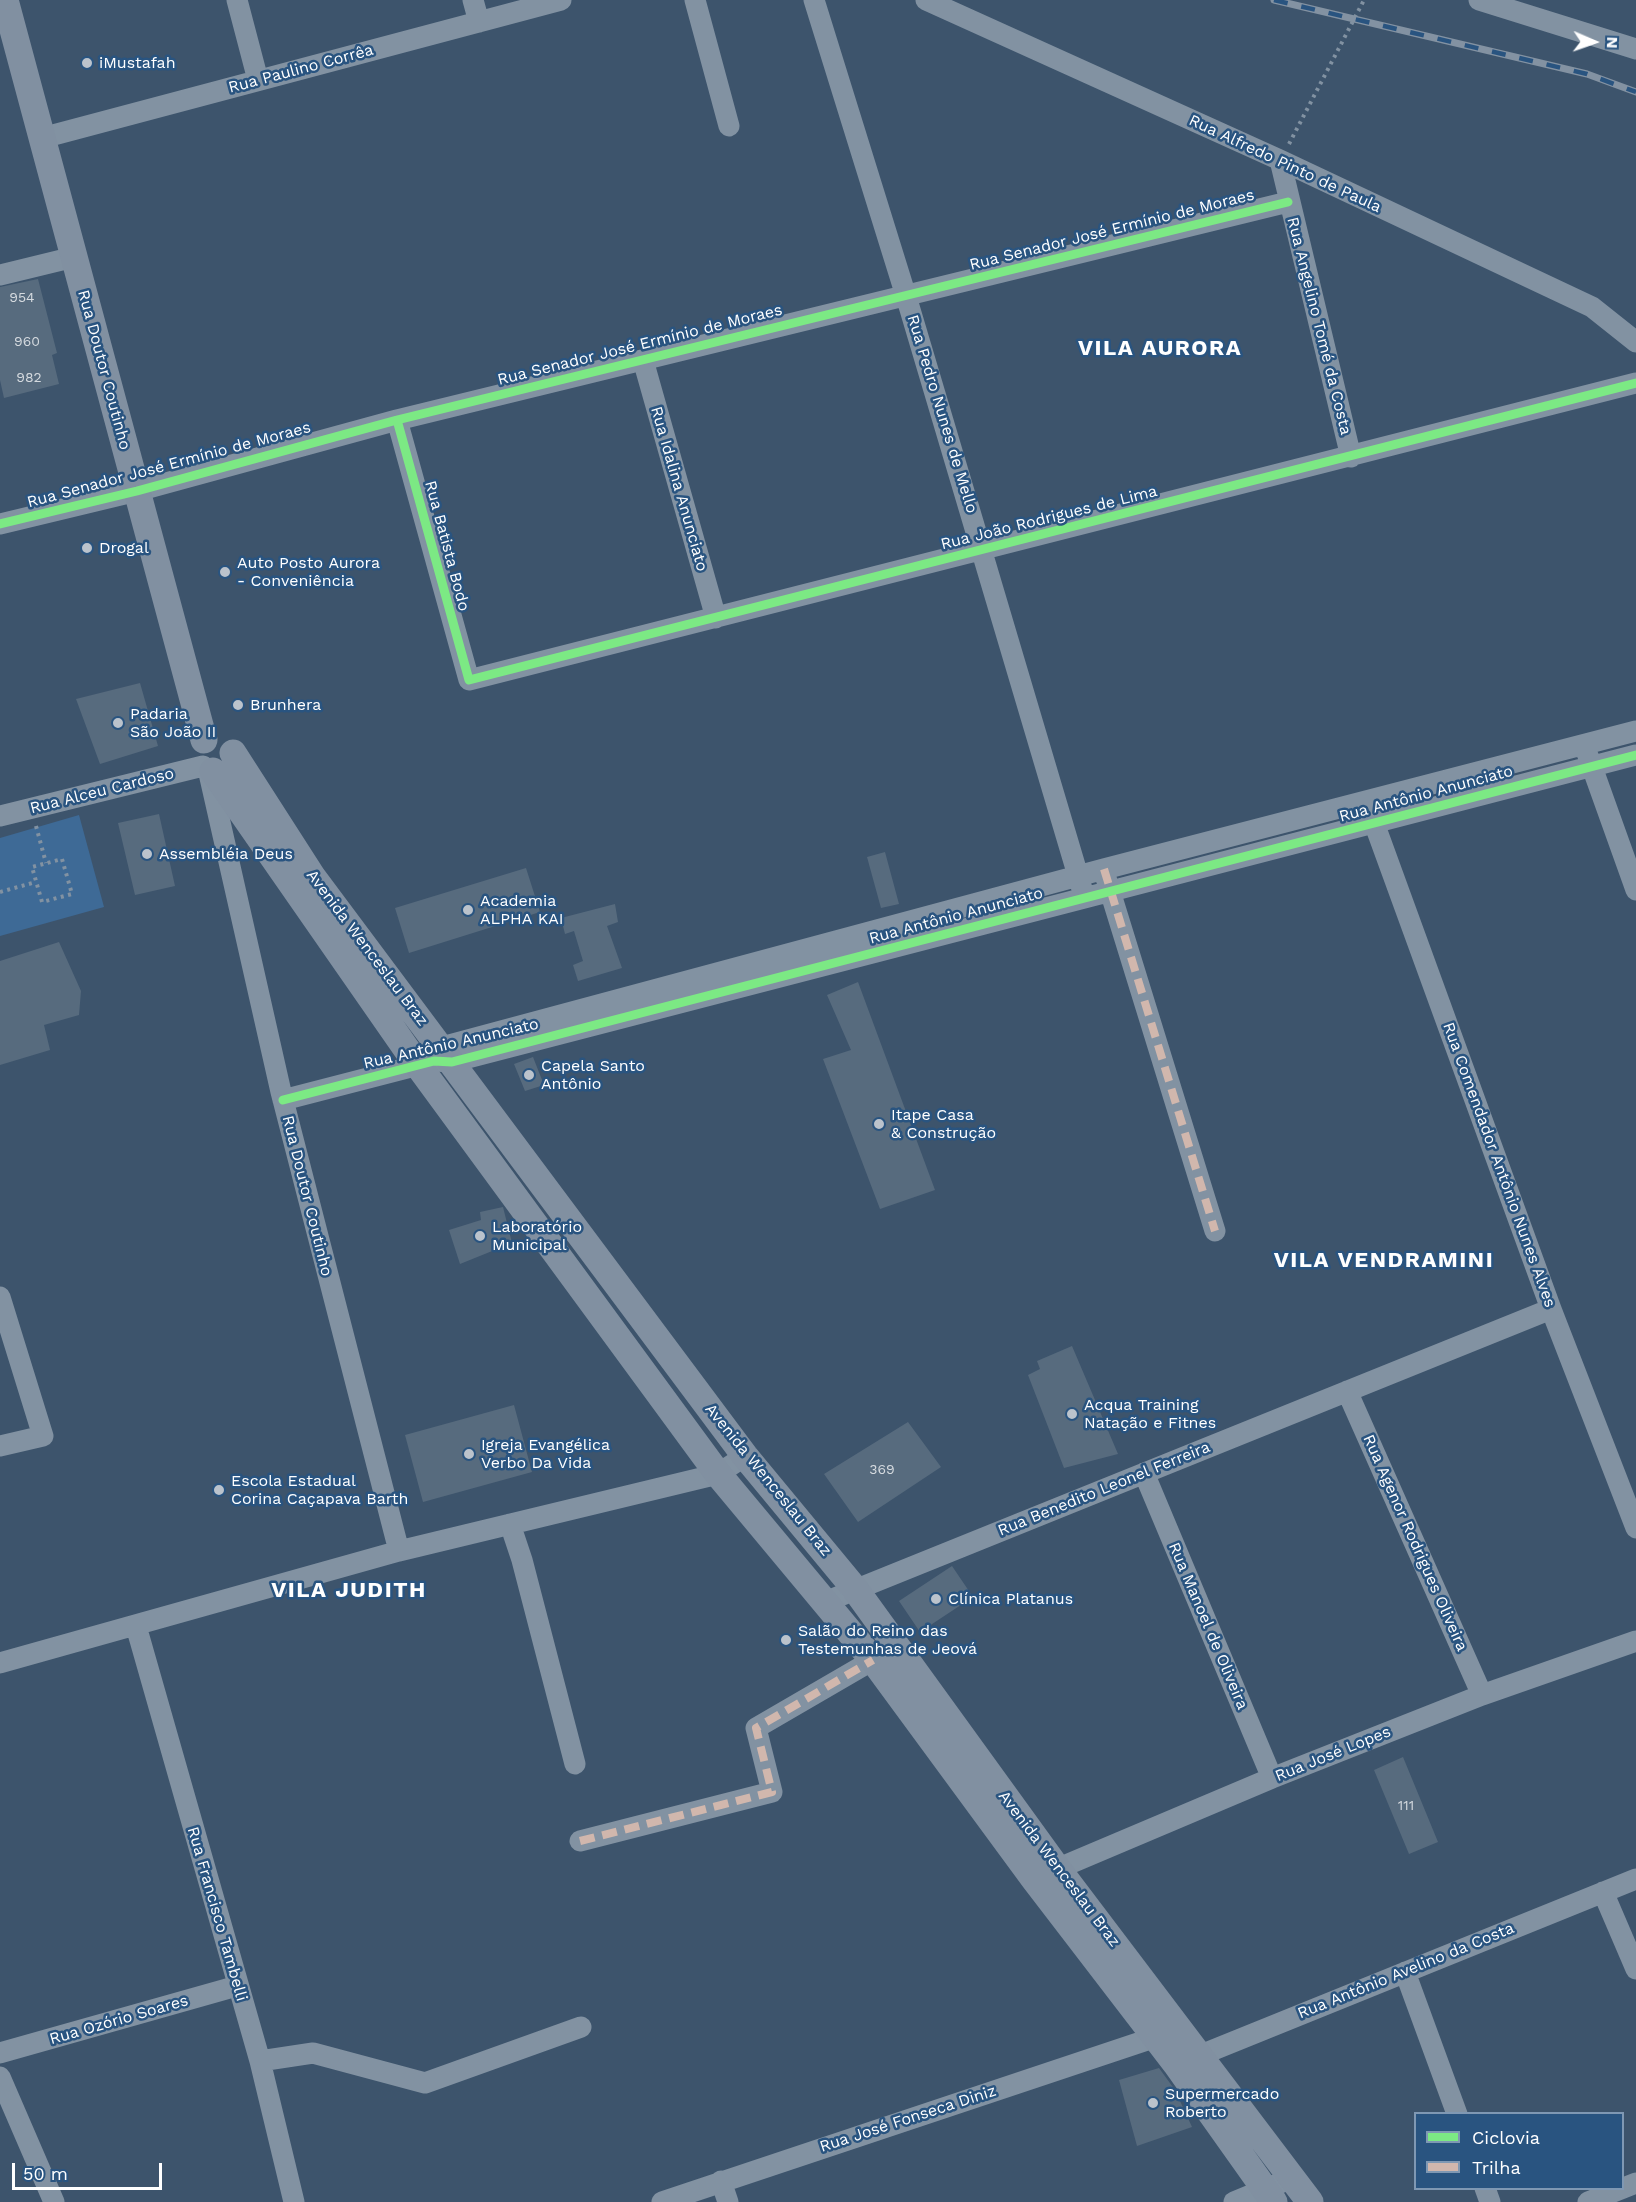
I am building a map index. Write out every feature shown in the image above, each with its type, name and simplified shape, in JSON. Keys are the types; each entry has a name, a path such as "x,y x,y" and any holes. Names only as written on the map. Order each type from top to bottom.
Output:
{"main road":[{"name":"Rua Doutor Coutinho","path":"5,0 137,492 212,760"},
{"name":"Avenida Wenceslau Braz","path":"212,760 312,876 437,1059 574,1278 718,1474 873,1660 1045,1873 1181,2029 1189,2060 1269,2196"},
{"name":"Avenida Wenceslau Braz","path":"437,1059 599,1259 746,1456 855,1590 1154,2037 1189,2060 1292,2178 1310,2202"},
{"path":"574,1278 599,1259"}],"street":[{"path":"237,0 258,80"},
{"path":"473,0 478,22"},
{"name":"Rua Paulino Corrêa","path":"42,138 561,0"},
{"path":"695,0 729,126"},
{"name":"Rua Pedro Nunes de Mello","path":"814,0 983,550 1085,898"},
{"name":"Rua Alfredo Pinto de Paula","path":"926,0 1280,160 1592,308 1636,342"},
{"path":"1479,0 1636,49"},
{"name":"Rua Angelino Tomé da Costa","path":"1280,160 1288,202 1351,457"},
{"name":"Rua Senador José Ermínio de Moraes","path":"0,524 137,492 397,420 1288,202"},
{"path":"0,275 74,257"},
{"name":"Rua Idalina Anunciato","path":"643,360 716,618"},
{"name":"Rua João Rodrigues de Lima","path":"469,680 1636,383"},
{"name":"Rua Batista Bodo","path":"397,420 469,680"},
{"name":"Rua Antônio Anunciato","path":"827,955 1104,869 1636,731"},
{"path":"1584,744 1636,890"},
{"name":"Rua Antônio Anunciato","path":"283,1100 827,955 1110,892 1636,755"},
{"name":"Rua Alceu Cardoso","path":"0,816 212,760"},
{"name":"Rua Doutor Coutinho","path":"212,760 283,1100 399,1551"},
{"path":"1432,783 1438,806"},
{"name":"Rua Comendador Antônio Nunes Alves","path":"1366,801 1551,1309 1636,1528"},
{"path":"1104,869 1215,1231"},
{"path":"0,1297 43,1436 0,1446"},
{"name":"Rua Benedito Leonel Ferreira","path":"825,1602 1551,1309"},
{"name":"Rua Agenor Rodrigues Oliveira","path":"1347,1391 1482,1695"},
{"path":"0,1662 399,1551 718,1474 746,1456"},
{"name":"Rua Manoel de Oliveira","path":"1144,1473 1272,1778"},
{"path":"510,1524 522,1560 575,1764"},
{"name":"Rua Francisco Tambelli","path":"135,1626 260,2061 294,2202"},
{"name":"Rua José Lopes","path":"1045,1873 1272,1778 1482,1695 1636,1641"},
{"path":"580,1841 772,1792 756,1728 873,1660"},
{"name":"Rua Antônio Avelino da Costa","path":"1189,2060 1636,1879"},
{"path":"1603,1892 1636,1969"},
{"path":"1405,1972 1456,2112"},
{"name":"Rua Ozório Soares","path":"0,2053 237,1986"},
{"path":"260,2061 313,2053 425,2083 581,2027"},
{"name":"Rua José Fonseca Diniz","path":"662,2202 1181,2029"},
{"path":"0,2077 54,2202"},
{"path":"1234,2202 1269,2196 1292,2178"},
{"path":"721,2181 728,2202"},
{"path":"1588,2202 1618,2190"}],"path":[{"path":"1280,160 1364,0"},
{"path":"31,809 46,863"},
{"path":"62,859 72,894 42,902 32,867 46,863 62,859"},
{"path":"0,892 36,882"}],"shaded area":[{"path":"79,815 104,907 0,936 0,838"}],"building":[{"path":"38,279 57,353 52,355 59,384 4,398 0,380 0,287"},
{"name":"Padaria São João II","path":"140,683 158,746 100,764 76,699"},
{"name":"Assembléia Deus","path":"159,814 175,886 135,895 118,823"},
{"path":"885,852 899,904 881,908 867,857"},
{"name":"Academia ALPHA KAI","path":"526,868 540,912 409,953 395,908"},
{"path":"615,904 618,922 607,926 622,968 578,981 573,965 583,961 574,931 565,934 561,918"},
{"path":"59,942 81,991 79,1015 44,1025 50,1050 0,1065 0,961"},
{"name":"Itape Casa & Construção","path":"858,982 935,1190 880,1209 823,1059 851,1050 827,995"},
{"name":"Capela Santo Antônio","path":"533,1057 544,1085 525,1091 514,1064"},
{"name":"Laboratório Municipal","path":"503,1207 512,1243 460,1264 449,1230 481,1220 480,1212"},
{"name":"Acqua Training Natação e Fitnes","path":"1072,1346 1118,1454 1064,1468 1028,1375 1040,1369 1037,1361"},
{"name":"Igreja Evangélica Verbo Da Vida","path":"514,1405 532,1472 423,1502 405,1435"},
{"path":"908,1422 941,1467 858,1522 824,1474"},
{"name":"Clínica Platanus","path":"952,1566 973,1597 920,1632 899,1601"},
{"path":"1403,1757 1438,1842 1409,1854 1374,1770"},
{"name":"Supermercado Roberto","path":"1159,2068 1175,2090 1192,2127 1137,2146 1119,2080"}],"railway":[{"path":"1274,0 1587,74 1636,92"}],"marked path":[{"path":"1104,869 1215,1231"},
{"path":"580,1841 772,1792 756,1728 873,1660"}],"cycle path":[{"path":"0,524 137,491 397,420 1288,202"},
{"path":"397,420 469,680 1636,383"},
{"path":"283,1100 434,1061 452,1062 1636,755"}],"place":[{"name":"iMustafah","path":"87,63"},
{"name":"Drogal","path":"87,548"},
{"name":"Auto Posto Aurora - Conveniência","path":"225,572"},
{"name":"Brunhera","path":"238,705"},
{"name":"Padaria São João II","path":"118,723"},
{"name":"Assembléia Deus","path":"147,854"},
{"name":"Academia ALPHA KAI","path":"468,910"},
{"name":"Capela Santo Antônio","path":"529,1075"},
{"name":"Itape Casa & Construção","path":"879,1124"},
{"name":"Laboratório Municipal","path":"480,1236"},
{"name":"Acqua Training Natação e Fitnes","path":"1072,1414"},
{"name":"Igreja Evangélica Verbo Da Vida","path":"469,1454"},
{"name":"Escola Estadual Corina Caçapava Barth","path":"219,1490"},
{"name":"Clínica Platanus","path":"936,1599"},
{"name":"Salão do Reino das Testemunhas de Jeová","path":"786,1640"},
{"name":"Supermercado Roberto","path":"1153,2103"}],"district":[{"name":"VILA AURORA","path":"1160,349"},
{"name":"VILA VENDRAMINI","path":"1384,1261"},
{"name":"VILA JUDITH","path":"349,1591"}]}
